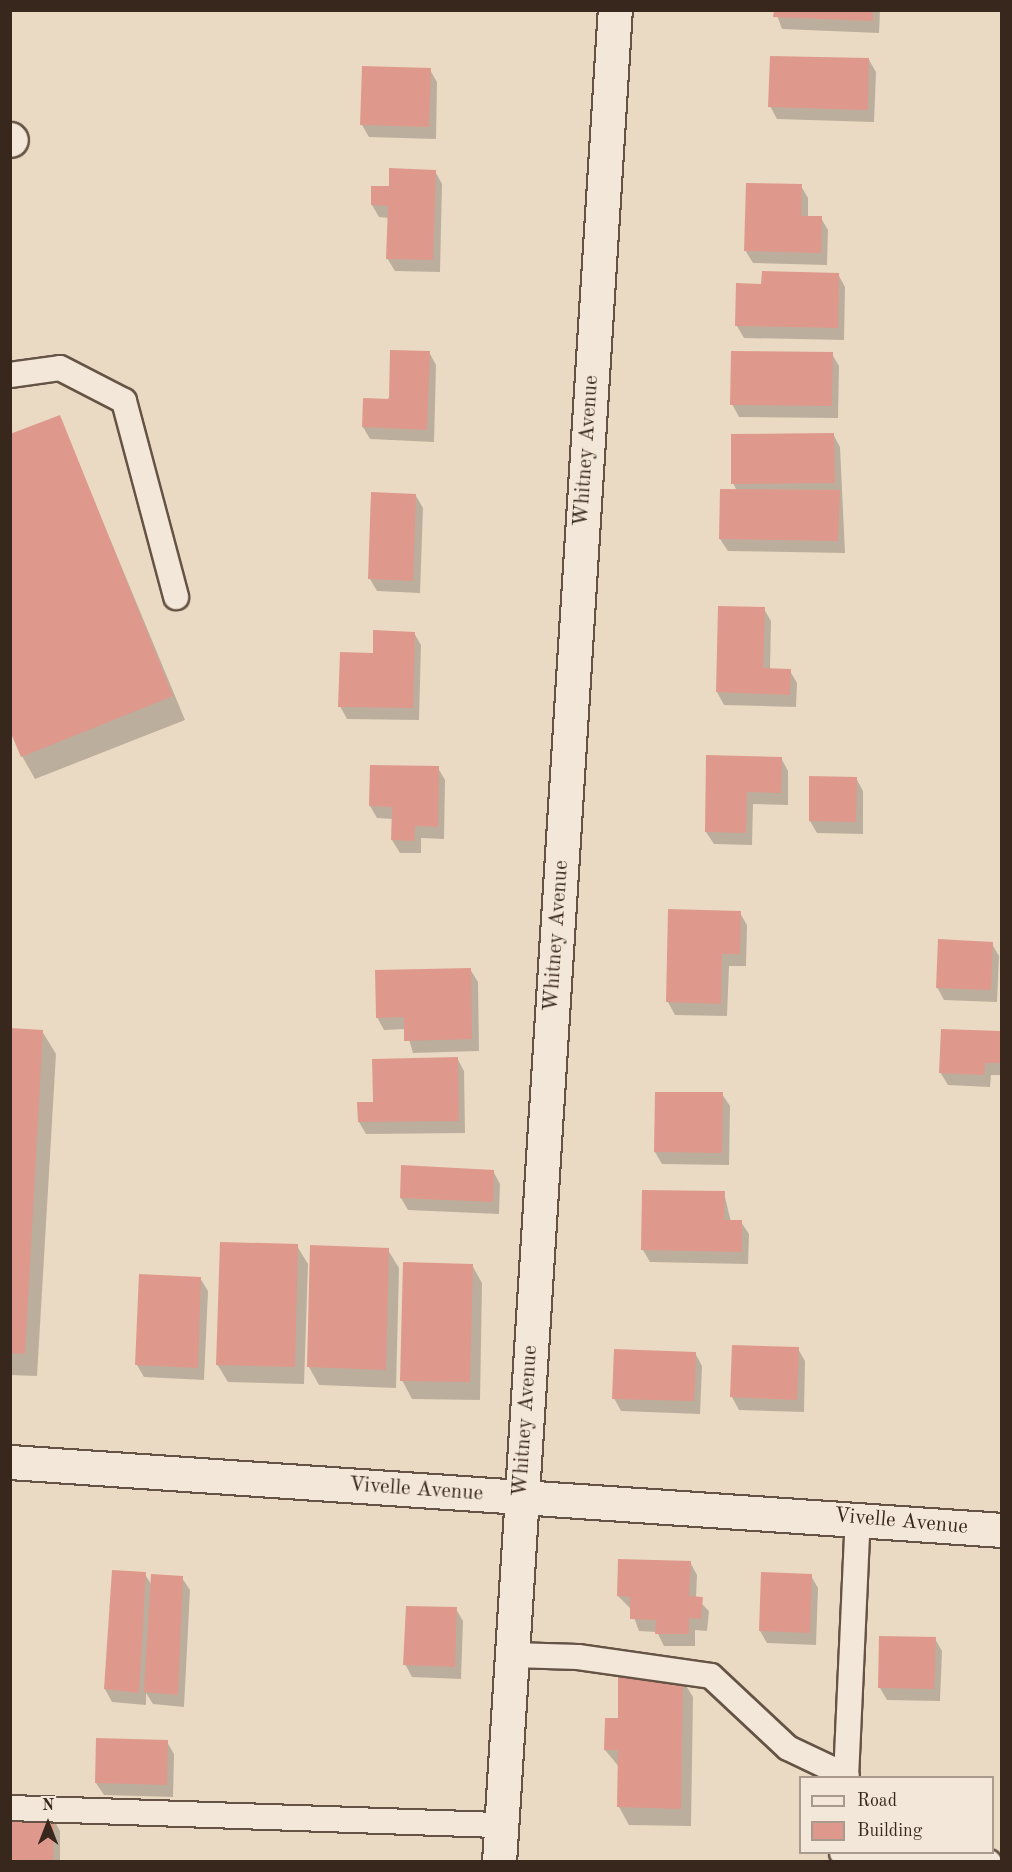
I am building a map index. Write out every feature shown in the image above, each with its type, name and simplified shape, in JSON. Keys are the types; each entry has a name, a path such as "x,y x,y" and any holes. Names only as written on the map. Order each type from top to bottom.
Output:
{"street":[{"name":"Whitney Avenue","path":"499,1862 615,10"},
{"name":"Vivelle Avenue","path":"10,1462 521,1498 858,1518 1002,1530"}],"lane":[{"path":"10,375 60,368 124,400 176,597"},
{"path":"847,1776 858,1518"},
{"path":"513,1655 613,1660 711,1676 788,1748 845,1776"},
{"path":"10,1808 502,1825"},
{"path":"842,1856 989,1862"}],"building":[{"path":"774,10 873,10 873,21 773,17"},
{"path":"770,56 869,58 868,110 768,107"},
{"path":"362,66 431,68 429,127 360,125"},
{"path":"389,168 436,170 433,260 386,259 388,206 371,205 371,186 389,186"},
{"path":"746,183 802,184 801,216 822,216 821,253 744,251"},
{"path":"762,271 839,273 838,328 735,326 736,283 761,284"},
{"path":"390,350 430,351 427,430 362,427 363,398 389,399"},
{"path":"731,351 833,352 832,406 730,405"},
{"path":"60,415 173,696 21,757 10,731 10,434"},
{"path":"834,433 835,483 731,484 731,434"},
{"path":"720,489 840,490 838,541 719,539"},
{"path":"371,492 416,494 413,581 368,579"},
{"path":"718,606 765,607 763,668 791,669 790,695 716,692"},
{"path":"373,630 415,632 413,708 338,707 340,652 373,653"},
{"path":"706,755 782,757 781,793 747,792 746,833 705,832"},
{"path":"370,765 439,766 438,827 415,826 414,841 391,840 392,807 369,806"},
{"path":"809,776 857,777 856,822 809,821"},
{"path":"668,909 741,911 740,954 722,954 721,1004 666,1002"},
{"path":"938,939 993,942 991,990 936,988"},
{"path":"471,968 472,1039 404,1041 404,1017 376,1018 375,970"},
{"path":"10,1028 43,1030 25,1354 10,1353"},
{"path":"941,1029 1002,1031 1002,1063 985,1063 984,1075 939,1073"},
{"path":"458,1057 459,1121 358,1122 357,1102 373,1102 372,1059"},
{"path":"655,1092 723,1092 722,1153 654,1152"},
{"path":"401,1165 494,1170 493,1202 400,1198"},
{"path":"642,1190 725,1191 724,1220 742,1220 742,1252 641,1250"},
{"path":"220,1242 298,1244 295,1367 216,1365"},
{"path":"310,1245 389,1248 386,1370 307,1367"},
{"path":"403,1262 473,1264 470,1382 400,1381"},
{"path":"139,1274 201,1277 198,1368 135,1365"},
{"path":"732,1345 799,1347 797,1400 730,1397"},
{"path":"614,1349 696,1352 694,1401 612,1399"},
{"path":"618,1559 691,1561 689,1596 703,1597 701,1619 689,1618 689,1634 655,1634 656,1620 630,1619 630,1597 617,1596"},
{"path":"112,1570 146,1572 139,1693 104,1689"},
{"path":"761,1572 812,1574 810,1633 759,1631"},
{"path":"151,1574 183,1576 178,1695 144,1692"},
{"path":"406,1606 457,1607 455,1667 403,1665"},
{"path":"879,1636 936,1637 934,1689 878,1688"},
{"path":"618,1677 683,1677 681,1809 617,1807 618,1750 604,1750 605,1718 618,1718"},
{"path":"96,1738 168,1740 167,1785 95,1783"},
{"path":"10,1815 54,1817 53,1862 10,1862"}]}
